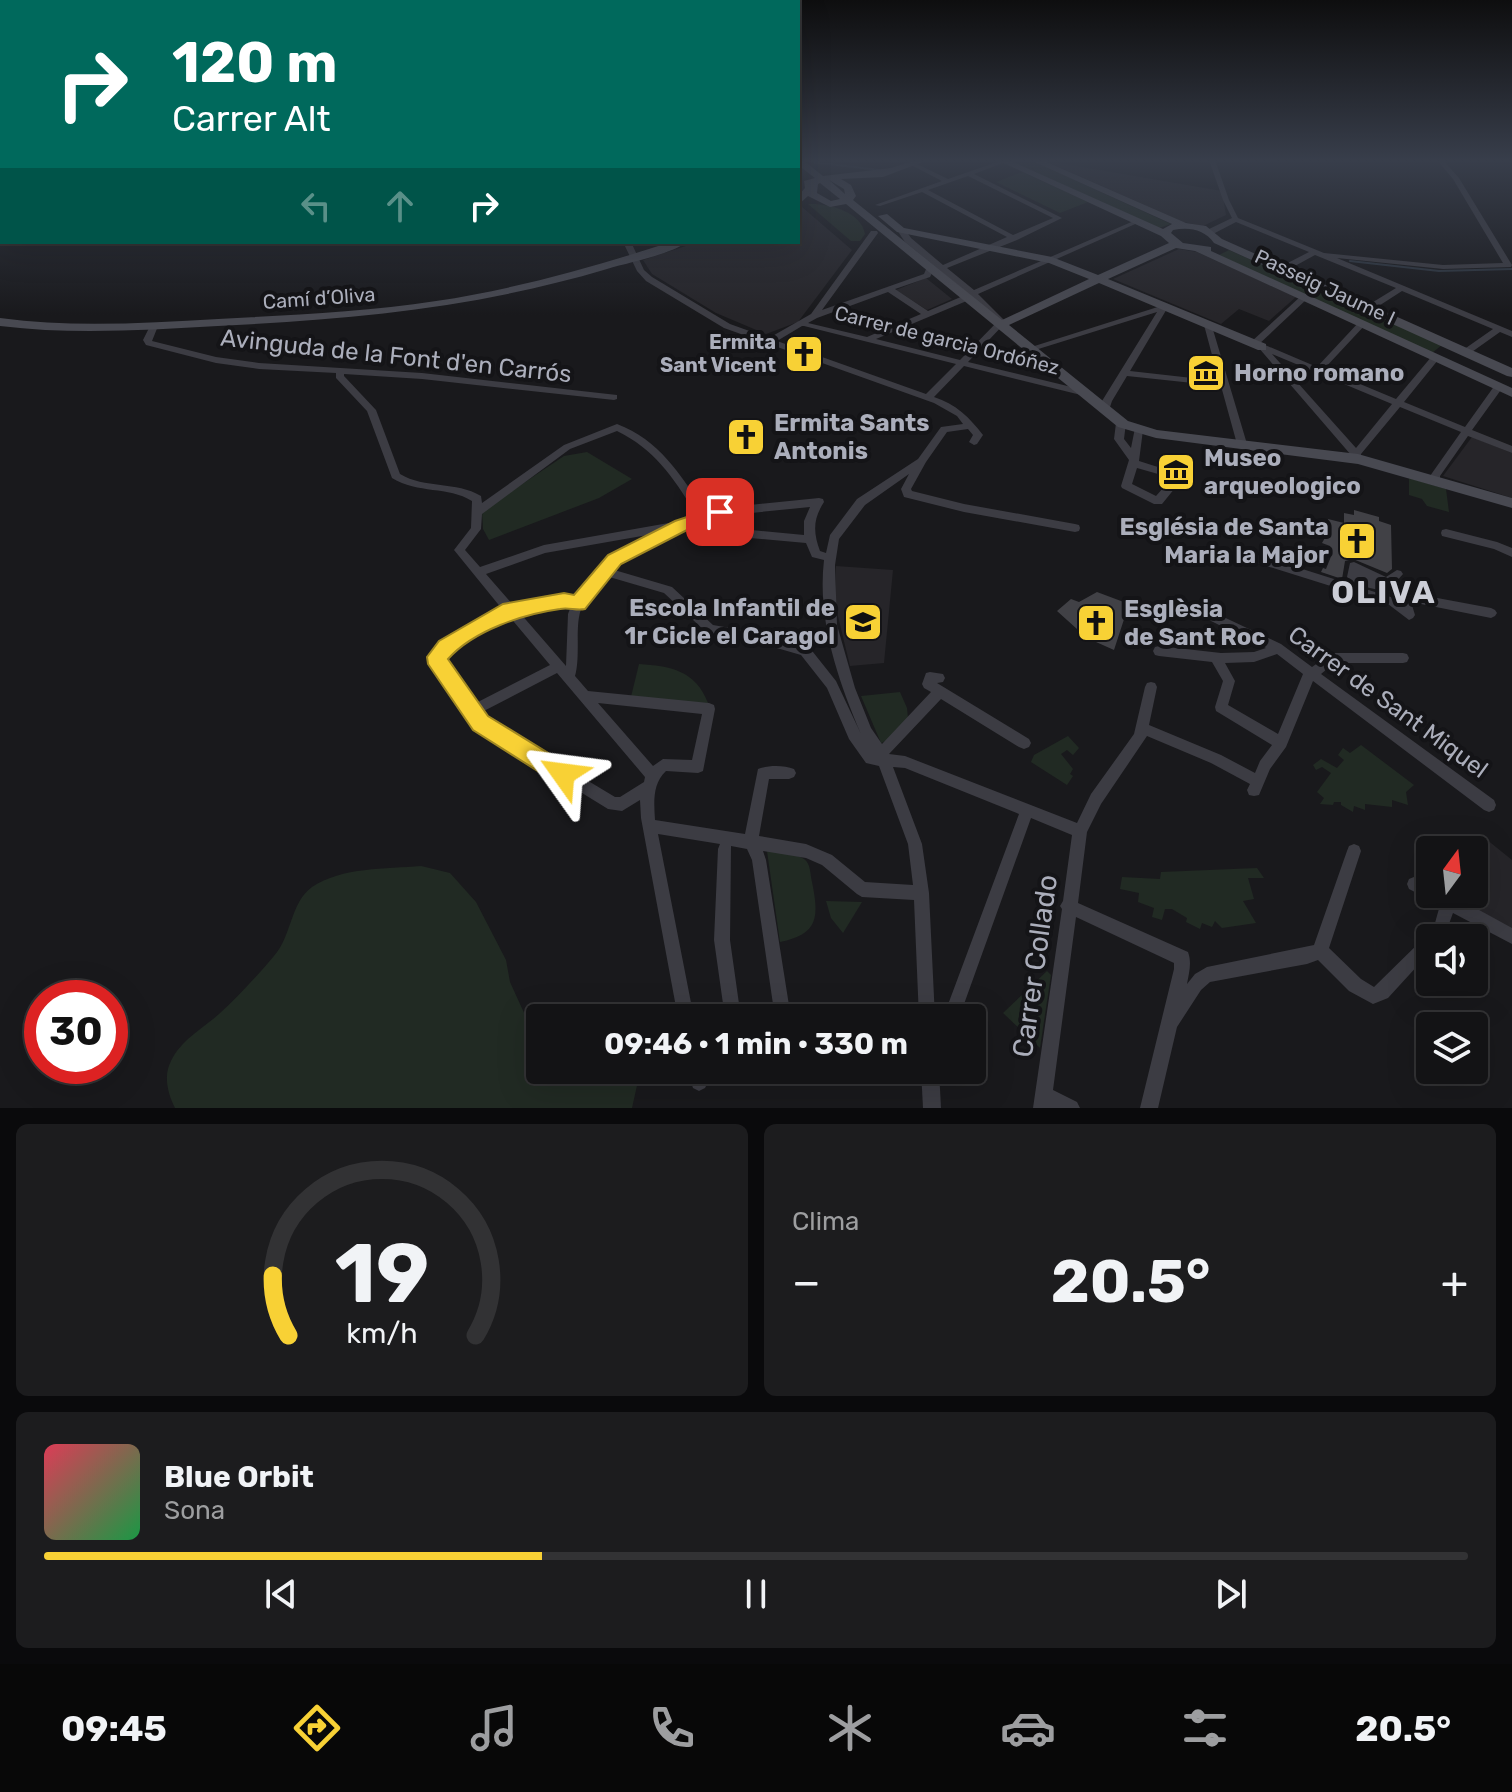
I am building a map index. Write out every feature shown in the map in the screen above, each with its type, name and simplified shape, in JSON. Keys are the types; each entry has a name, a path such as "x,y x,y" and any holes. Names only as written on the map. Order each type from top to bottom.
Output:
{"street":[{"path":"862,212 936,268 1105,411 1120,429 1134,460 1179,477 1158,501 1126,486 1134,460 1138,434"},
{"path":"878,212 901,230 936,268"},
{"path":"965,212 1014,238"},
{"path":"814,316 927,275 936,268 1059,218 1046,212"},
{"path":"928,397 1003,323 1175,244 1165,234 1117,212"},
{"path":"1153,212 1512,373"},
{"path":"1230,212 1236,219 1512,334"},
{"path":"1281,270 1320,253 1443,267 1508,265 1476,212"},
{"path":"1199,249 1213,247 1214,237 1236,219"},
{"path":"868,339 1138,221"},
{"path":"1165,234 1171,227 1183,225"},
{"path":"901,230 1052,260 1512,450"},
{"path":"769,342 814,316 874,233"},
{"path":"628,244 644,275 727,326 928,397 953,409 972,426 978,435 974,442"},
{"name":"Camí d’Oliva","path":"0,322 66,328 154,326 316,318 425,306 520,289 676,244"},
{"name":"Passeig Jaume I","path":"1175,244 1199,249 1512,393"},
{"path":"1368,309 1402,288"},
{"path":"889,289 927,314"},
{"path":"1258,346 1304,298"},
{"path":"1029,349 1164,307"},
{"path":"1105,411 1107,401 1164,307"},
{"path":"1143,313 1156,320"},
{"path":"790,349 804,324"},
{"name":"Carrer de garcia Ordóñez","path":"804,324 1081,392"},
{"path":"1320,369 1362,324"},
{"path":"1208,325 1242,444"},
{"name":"Avinguda de la Font d'en Carrós","path":"154,326 147,340 152,345 246,364 475,381 614,397"},
{"path":"1451,365 1499,329"},
{"path":"1258,346 1357,456"},
{"path":"1357,456 1435,358 1452,346"},
{"path":"342,370 339,376 374,415 396,476 413,485 466,493 477,499 476,529 459,550 585,696 650,780 650,826 683,1004"},
{"path":"1124,373 1224,384"},
{"path":"1436,481 1435,476 1498,387"},
{"path":"972,426 942,430 906,489 908,494 964,508 1075,528"},
{"path":"477,512 567,447 614,427 651,450 682,483 703,517 717,532 807,539"},
{"path":"1120,429 1138,434 1357,456 1512,503"},
{"path":"921,461 861,502 834,538 830,558 832,629 860,718 883,757 911,829 921,893 926,1004"},
{"path":"470,712 559,668 572,653 574,614 578,603 602,571 616,558 681,525 720,512 819,502 812,513 807,539 816,554 830,558"},
{"path":"478,572 548,548 681,525"},
{"path":"1446,533 1512,553"},
{"path":"1242,554 1392,601 1412,618 1405,596"},
{"path":"602,571 658,586 675,595 707,628 749,636 809,654 832,685 857,741 871,759 883,757 905,762 1080,831"},
{"path":"1397,574 1386,583 1405,596 1491,613"},
{"path":"578,603 564,600 510,610 446,647 437,657 438,664 470,712 489,730 613,804 627,801 663,765 698,767 709,709 585,696"},
{"name":"Carrer de Sant Miquel","path":"1215,618 1277,648 1489,805"},
{"path":"1159,651 1261,656 1277,648"},
{"path":"559,668 572,653"},
{"path":"1215,656 1229,681 1220,706 1281,743"},
{"path":"1143,728 1216,759 1256,785 1281,743 1306,680 1332,658 1403,658"},
{"path":"883,757 940,685 1024,743"},
{"name":"Carrer Collado","path":"1043,1101 1080,831 1106,784 1133,751 1143,728 1151,687"},
{"path":"781,1004 759,860 751,841 763,773 789,773"},
{"path":"956,1004 1027,810"},
{"path":"650,826 815,853 862,889 921,893"},
{"path":"725,849 722,940 731,1004"},
{"path":"1320,951 1354,851"},
{"path":"1068,906 1182,958 1149,1108"},
{"path":"1460,908 1512,936"},
{"path":"1169,1023 1181,1012 1197,982 1207,975 1320,951"},
{"path":"1320,951 1355,985 1373,996 1382,992 1416,957"},
{"path":"931,1084 932,1108"},
{"path":"1043,1101 1071,1108"}],"shaded area":[{"path":"800,212 807,212 852,250 798,322 766,334 716,313 652,274 643,260 692,244 800,244"},
{"path":"817,212 845,212 857,219 865,234 860,241 851,241"},
{"path":"1123,212 1144,212 1171,224 1159,228"},
{"path":"1160,212 1225,212 1226,215 1203,226 1183,222"},
{"path":"1179,249 1197,252 1296,297 1269,321 1239,309 1221,324 1113,279"},
{"path":"1229,250 1442,345 1432,353 1219,255"},
{"path":"926,278 952,299 927,310 896,290"},
{"path":"1472,437 1512,453 1512,498 1443,476"},
{"path":"587,452 632,479 599,498 489,540 483,529 482,511 564,456"},
{"path":"1409,478 1446,489 1449,512 1427,506 1422,499 1409,495"},
{"name":"Escola Infantil de 1r Cicle el Caragol","path":"836,566 893,570 884,663 850,666 836,608"},
{"path":"639,664 661,666 689,677 703,692 708,703 630,701"},
{"path":"900,692 908,718 888,740 881,743 861,696"},
{"path":"1068,736 1079,748 1073,755 1067,750 1061,754 1073,769 1070,774 1073,776 1067,785 1031,762 1034,755"},
{"path":"1361,745 1414,785 1406,792 1408,805 1392,800 1392,807 1365,804 1365,810 1354,806 1353,812 1341,802 1320,804 1324,798 1317,792 1331,773 1322,767 1316,770 1313,765 1321,759 1337,768 1344,760 1338,755 1343,748 1350,753"},
{"path":"1488,841 1512,860 1512,929 1474,908 1488,908"},
{"path":"767,851 804,859 809,866 814,894 815,914 809,929 793,939 780,942"},
{"path":"421,866 450,873 476,902 506,960 510,982 526,1017 526,1084 637,1084 632,1108 175,1108 167,1079 175,1053 233,1001 274,956 305,894 324,880 350,872"},
{"path":"1257,868 1264,878 1248,878 1254,899 1243,901 1256,923 1222,928 1215,921 1212,927 1202,923 1200,929 1186,922 1187,918 1172,909 1165,909 1162,920 1152,917 1154,908 1138,902 1139,893 1120,889 1122,877 1160,879 1161,872"},
{"path":"826,901 862,902 843,933 831,918"},
{"path":"1047,971 1051,975 1040,1048 1003,1013"}],"building":[{"name":"Església de Santa Maria la Major","path":"1354,510 1379,517 1379,521 1391,525 1392,569 1387,573 1353,559 1345,561 1342,579 1321,572 1323,568 1326,569 1332,554 1330,546 1322,543 1327,534 1328,519 1344,523 1344,513 1354,515"},
{"name":"Esglèsia de Sant Roc","path":"1097,592 1129,604 1114,650 1087,638 1057,611 1071,599 1079,602"}],"waterway":[{"path":"1350,261 1439,271 1512,269"}],"place":[{"name":"Ermita Sant Vicent","path":"804,354"},
{"name":"Horno romano","path":"1206,373"},
{"name":"Ermita Sants Antonis","path":"746,437"},
{"name":"Museo arqueologico","path":"1176,472"},
{"name":"Església de Santa Maria la Major","path":"1357,541"},
{"name":"Escola Infantil de 1r Cicle el Caragol","path":"863,622"},
{"name":"Esglèsia de Sant Roc","path":"1096,623"}],"district":[{"name":"OLIVA","path":"1384,592"}],"route":[{"path":"563,774 480,723 438,664 437,657 446,647 510,610 564,600 578,603 614,560 681,525 720,512"}]}
